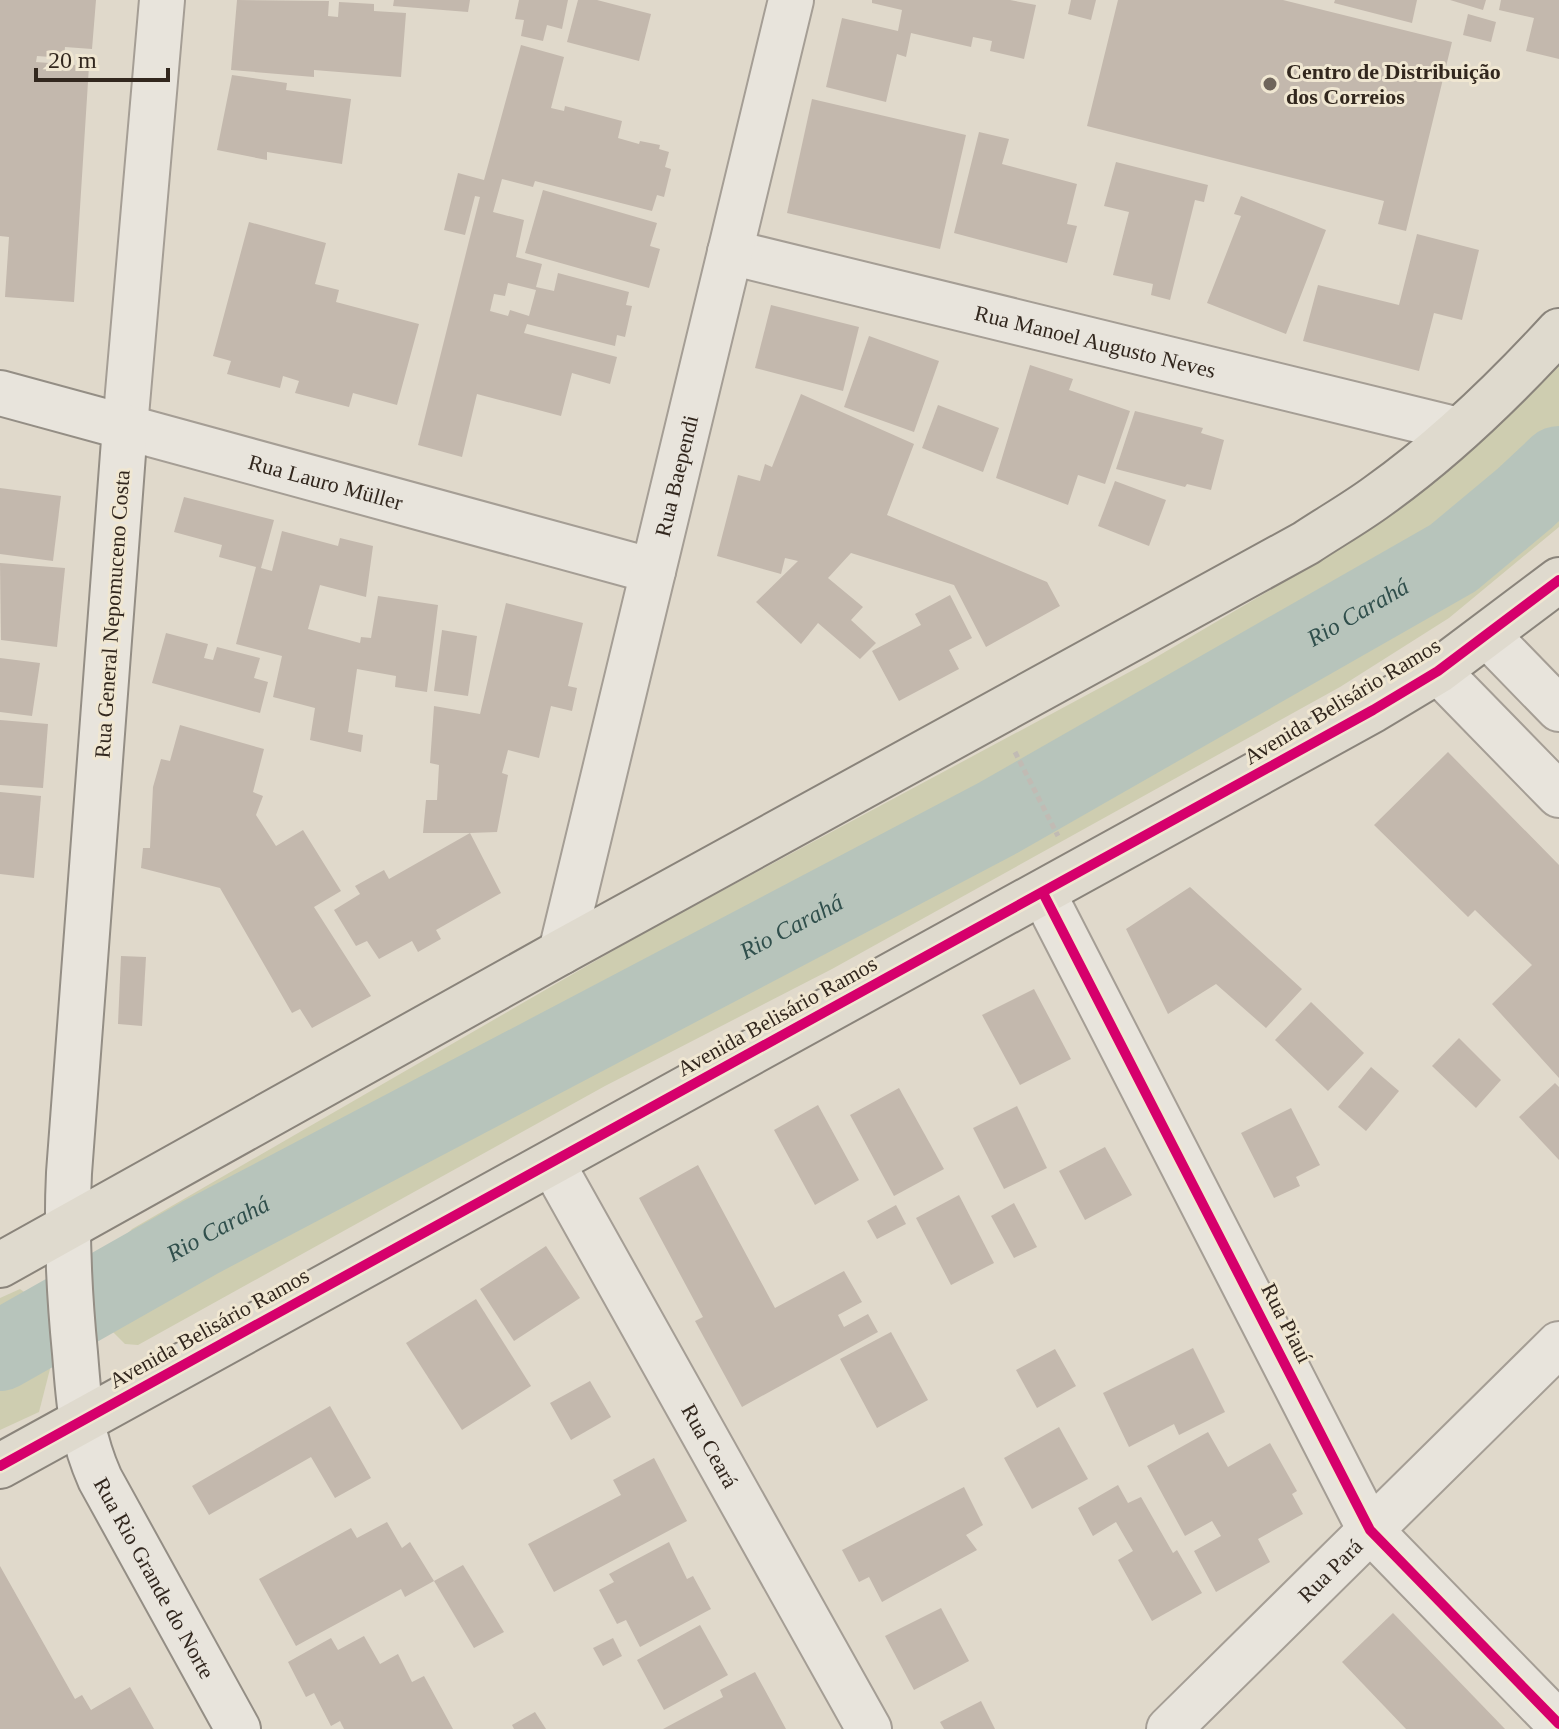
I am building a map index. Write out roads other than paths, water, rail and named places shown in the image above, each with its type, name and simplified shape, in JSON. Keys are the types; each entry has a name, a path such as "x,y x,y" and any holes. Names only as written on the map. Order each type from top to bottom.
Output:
{"main road":[{"path":"0,1265 561,952 1306,543 1380,495 1459,430 1521,372 1559,331"},
{"name":"Avenida Belisário Ramos","path":"0,1466 79,1403 552,1163 1305,749 1438,671 1559,580"}],"street":[{"name":"Rua General Nepomuceno Costa","path":"67,1270 66,1228 125,427 162,0"},
{"name":"Rua Baependi","path":"561,952 791,0"},
{"name":"Rua Manoel Augusto Neves","path":"730,252 1459,430"},
{"name":"Rua Lauro Müller","path":"0,393 653,571"},
{"path":"1487,635 1559,709"},
{"path":"1438,671 1559,795"},
{"name":"Rua Piauí","path":"1043,893 1370,1530 1559,1724"},
{"name":"Rua Ceará","path":"552,1163 869,1729"},
{"name":"Rua Rio Grande do Norte","path":"67,1270 79,1403 87,1450 238,1729"},
{"name":"Rua Pará","path":"1169,1729 1559,1344"}],"waterway":[{"name":"Rio Carahá","path":"0,1351 201,1237 996,819 1453,558 1559,466"}],"place":[{"name":"Centro de Distribuição dos Correios","path":"1270,84"}]}
